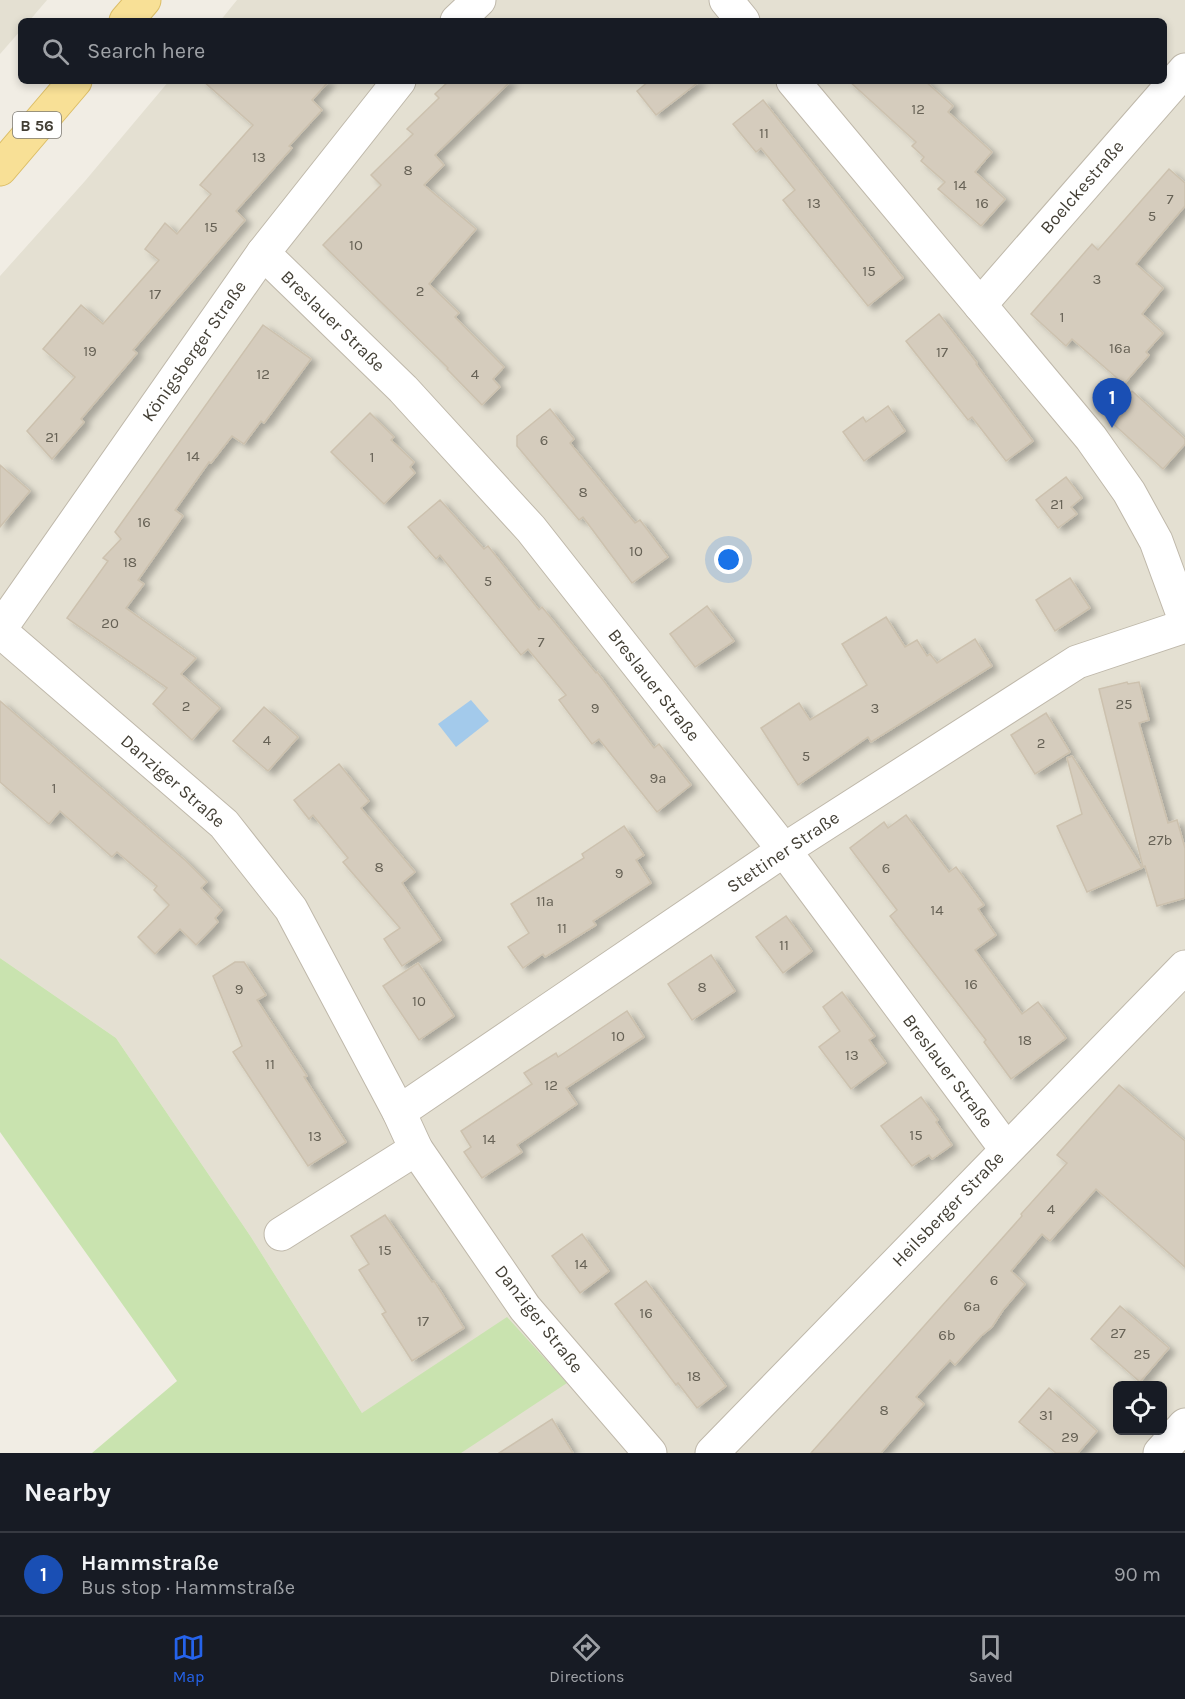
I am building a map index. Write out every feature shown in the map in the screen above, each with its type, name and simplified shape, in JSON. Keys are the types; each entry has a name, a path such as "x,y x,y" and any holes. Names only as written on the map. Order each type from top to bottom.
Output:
{"main road":[{"path":"129,18 144,0"},
{"name":"B 56","path":"0,169 72,84"}],"street":[{"path":"460,18 479,0"},
{"path":"726,0 741,18"},
{"name":"Boelckestraße","path":"980,304 1185,70"},
{"name":"Königsberger Straße","path":"0,630 263,253 397,84"},
{"path":"797,84 1091,438 1129,492 1156,541 1185,620"},
{"name":"Breslauer Straße","path":"263,253 403,389 531,529 784,850 1006,1149"},
{"name":"Stettiner Straße","path":"399,1112 784,850 1077,662 1185,626"},
{"name":"Danziger Straße","path":"0,630 224,825 291,909 399,1112 416,1149 525,1308 650,1453"},
{"name":"Heilsberger Straße","path":"712,1453 1185,967"},
{"path":"280,1234 416,1149"},
{"path":"1160,1453 1185,1425"}],"shaded area":[{"path":"0,0 47,0 32,18 18,18 18,33 0,54"},
{"path":"237,0 1185,0 1185,1453 384,1453 362,1413 251,1237 116,1038 0,958 0,276 85,181 166,84 1167,84 1167,18 222,18"}],"green space":[{"path":"0,958 116,1038 251,1237 362,1413 507,1317 567,1383 461,1453 92,1453 177,1381 0,1132"}],"water":[{"path":"471,700 489,721 456,747 438,724"}],"building":[{"path":"206,84 326,84 312,100 322,110 236,211 245,220 133,350 137,353 81,419 84,422 52,459 27,431 75,377 43,349 81,305 103,324 159,260 145,249 165,223 177,234 211,194 200,185 253,125"},
{"path":"446,84 508,84 435,155 444,165 424,185 476,229 429,284 459,313 455,317 504,367 493,379 500,387 482,405 448,368 323,245 381,185 371,175 413,134 407,129 439,98 435,94"},
{"path":"645,84 696,84 656,115 637,91"},
{"path":"852,84 928,84 953,106 948,112 992,152 975,172 1005,199 981,226 938,189 945,182 921,161 924,157 912,146 916,142"},
{"path":"763,100 903,278 868,306 783,200 795,190 761,148 756,152 733,124"},
{"path":"1169,169 1185,183 1185,206 1136,264 1163,288 1142,314 1163,333 1146,352 1149,355 1124,384 1072,339 1066,346 1031,314 1092,244 1098,250"},
{"path":"939,314 1033,441 1006,461 972,417 968,420 906,341"},
{"path":"263,325 311,359 264,423 261,421 244,444 232,436 211,463 209,462 175,510 183,516 138,580 144,584 126,608 196,658 181,674 220,708 192,740 153,704 167,688 67,618 108,561 103,558 121,539 115,532"},
{"path":"1132,391 1185,439 1185,444 1163,469 1108,419"},
{"path":"888,406 905,431 864,461 843,432 863,417 866,422"},
{"path":"550,409 574,439 570,443 635,523 640,520 668,557 632,583 583,517 579,520 517,446 517,436"},
{"path":"370,413 394,437 391,440 414,462 410,467 415,473 384,504 331,452"},
{"path":"0,465 30,491 0,527"},
{"path":"1066,477 1082,498 1071,507 1077,514 1058,528 1036,500"},
{"path":"440,500 484,549 488,546 539,610 542,607 597,672 654,748 659,744 691,785 657,812 599,739 592,744 559,700 566,695 528,649 521,655 440,555 436,559 408,527"},
{"path":"1070,578 1090,608 1055,631 1036,600"},
{"path":"707,606 734,641 695,667 670,634"},
{"path":"886,617 905,647 917,640 927,656 930,654 937,663 975,639 992,666 871,742 868,737 798,785 761,728 799,703 810,720 867,685 842,644"},
{"path":"1127,682 1128,684 1139,682 1149,720 1139,723 1168,823 1177,820 1185,848 1185,898 1157,906 1145,866 1143,867 1099,689"},
{"path":"0,701 186,861 207,882 201,888 222,910 215,918 218,922 196,945 180,929 155,954 138,937 169,905 154,890 157,886 117,852 112,857 60,811 49,824 0,782"},
{"path":"264,707 298,737 268,771 233,741"},
{"path":"1046,713 1070,752 1035,774 1011,735"},
{"path":"1072,756 1142,868 1087,892 1057,826 1082,814 1067,758"},
{"path":"339,764 369,801 361,808 415,872 402,883 441,940 402,966 384,939 400,928 343,862 348,858 313,815 309,819 294,800"},
{"path":"906,815 949,872 956,867 984,905 978,909 996,935 975,950 1022,1014 1038,1002 1066,1038 1011,1079 984,1042 986,1040 890,916 897,910 850,848 884,822 888,828"},
{"path":"624,826 644,855 636,860 651,883 593,921 596,925 545,957 543,954 523,968 508,947 529,933 511,904 584,858 582,854"},
{"path":"786,916 812,951 783,973 756,937"},
{"path":"711,955 735,991 692,1020 668,984"},
{"path":"235,962 244,962 266,995 257,1000 307,1076 304,1077 346,1142 308,1166 233,1052 242,1046 213,976"},
{"path":"418,963 454,1016 419,1040 383,986"},
{"path":"842,992 875,1036 869,1040 886,1063 851,1089 819,1047 840,1031 823,1007"},
{"path":"627,1011 644,1037 566,1088 577,1104 517,1145 522,1152 482,1178 464,1152 471,1147 461,1131 532,1084 524,1073 556,1053 558,1057"},
{"path":"1119,1085 1185,1141 1185,1267 1096,1189 1050,1241 1042,1234 1011,1271 1025,1284 992,1327 955,1365 950,1360 916,1397 924,1404 881,1453 811,1453 1067,1163 1057,1155"},
{"path":"921,1097 938,1120 936,1122 952,1145 932,1159 929,1155 912,1166 881,1126"},
{"path":"385,1215 432,1282 434,1281 464,1328 412,1361 382,1314 386,1312 359,1270 369,1264 351,1236"},
{"path":"582,1234 609,1271 580,1293 552,1256"},
{"path":"646,1281 726,1386 697,1408 678,1383 676,1385 615,1304"},
{"path":"1120,1306 1169,1348 1139,1381 1091,1339"},
{"path":"1049,1388 1097,1431 1078,1453 1056,1453 1019,1422"},
{"path":"552,1419 573,1453 499,1453"}],"place":[{"name":"Hammstraße","path":"1112,428"}]}
